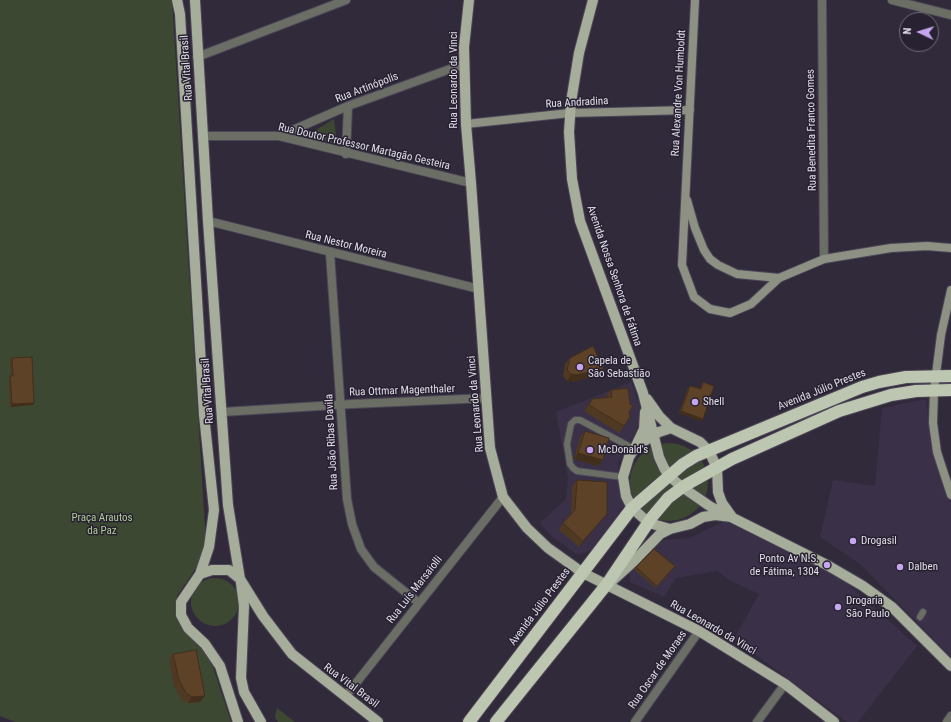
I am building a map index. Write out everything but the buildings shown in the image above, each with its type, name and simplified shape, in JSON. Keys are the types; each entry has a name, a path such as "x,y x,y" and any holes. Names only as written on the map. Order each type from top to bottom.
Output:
{"highway":[{"name":"Avenida Júlio Prestes","path":"469,722 632,508 683,464 709,451 862,387 906,377 951,376"},
{"path":"496,722 607,584 668,498 682,487 732,459 839,411 891,395 934,390 951,390"}],"main road":[{"name":"Rua Vital Brasil","path":"177,0 180,14 204,415 214,510 209,547 200,574 181,602 181,615 188,628 205,644 220,666 238,722"},
{"name":"Rua Vital Brasil","path":"195,0 208,221 228,505 240,579 263,616 292,654 378,722"},
{"name":"Rua Leonardo da Vinci","path":"469,0 465,29 464,64 466,124 472,183 490,448 503,497 527,528 543,543 583,572 699,632 786,684 834,722"},
{"name":"Avenida Nossa Senhora de Fátima","path":"593,0 574,77 570,113 571,165 580,221 643,392 659,457 669,476 711,507 827,564 863,586 892,607 951,666"},
{"path":"643,392 659,416 671,428 700,442 709,451 717,468 718,492 722,503 732,517"},
{"name":"Avenida Nossa Senhora de Fátima","path":"623,477 624,469 644,429 645,416 643,392"},
{"path":"635,447 654,435 671,428"},
{"path":"623,477 626,496 632,508 649,523 670,529"},
{"path":"607,584 634,561 660,534 670,529 690,524 703,517 715,515 732,517"},
{"path":"200,574 212,570 229,570 240,579 244,606 241,678 244,692 261,722"}],"street":[{"path":"198,57 346,0"},
{"name":"Rua Alexandre Von Humboldt","path":"695,0 682,266 694,297 710,310 730,313 751,304 779,278 824,259 891,248 927,246 951,248"},
{"name":"Rua Benedita Franco Gomes","path":"822,0 824,259"},
{"path":"892,0 951,15"},
{"name":"Rua Artinópolis","path":"279,136 348,106 464,64"},
{"path":"346,154 348,106"},
{"name":"Rua Andradina","path":"466,124 570,113 690,110"},
{"name":"Rua Doutor Professor Martagão Gesteira","path":"204,136 279,136 346,154 472,183"},
{"name":"Rua Alexandre Von Humboldt","path":"685,188 695,228 710,259 718,265 737,274 779,278"},
{"name":"Rua Nestor Moreira","path":"208,221 330,253 479,289"},
{"name":"Rua João Ribas Davila","path":"330,253 347,499 352,524 361,549 374,567 419,603"},
{"path":"950,491 942,472 934,437 934,390 941,335 951,290"},
{"name":"Rua Ottmar Magenthaler","path":"222,412 487,398"},
{"name":"Rua Luís Marsaiolli","path":"345,697 503,497"},
{"name":"Rua Oscar de Moraes","path":"635,722 699,632"},
{"path":"757,722 786,684"},
{"path":"946,722 951,716"}],"lane":[{"path":"623,477 577,471 573,468 570,464 567,444 571,424 575,420 580,420 635,447"}],"shaded area":[{"path":"631,382 642,412 634,436 618,463 619,491 624,506 592,550 578,555 551,536 540,523 566,499 568,478 556,412"},
{"path":"926,399 931,447 946,496 951,503 951,657 860,564 820,537 833,480 875,486 882,408"},
{"path":"725,521 839,576 917,646 858,722 847,722 734,639 759,594 733,582 717,571 676,578 664,597 630,582 630,572 648,550 663,540 690,538"}],"green space":[{"name":"Praça Arautos da Paz","path":"0,0 172,0 205,527 205,547 198,565 177,596 175,610 178,621 185,631 206,653 212,664 231,722 15,722 0,716"},
{"path":"334,119 337,144 306,136"},
{"path":"669,443 684,446 697,454 705,467 708,482 705,497 697,510 684,518 669,521 654,518 641,510 633,497 630,482 633,467 641,454 654,446"},
{"path":"210,578 220,578 232,585 239,597 239,607 232,619 220,626 210,626 202,622 195,615 191,607 191,597 195,589 202,582"},
{"path":"277,708 295,722 278,722 275,717"}],"place":[{"name":"Capela de São Sebastião","path":"580,367"},
{"name":"Shell","path":"695,402"},
{"name":"McDonald's","path":"590,450"},
{"name":"Drogasil","path":"853,541"},
{"name":"Ponto Av N.S. de Fátima, 1304","path":"827,565"},
{"name":"Dalben","path":"900,567"},
{"name":"Drogaria São Paulo","path":"838,607"}]}
